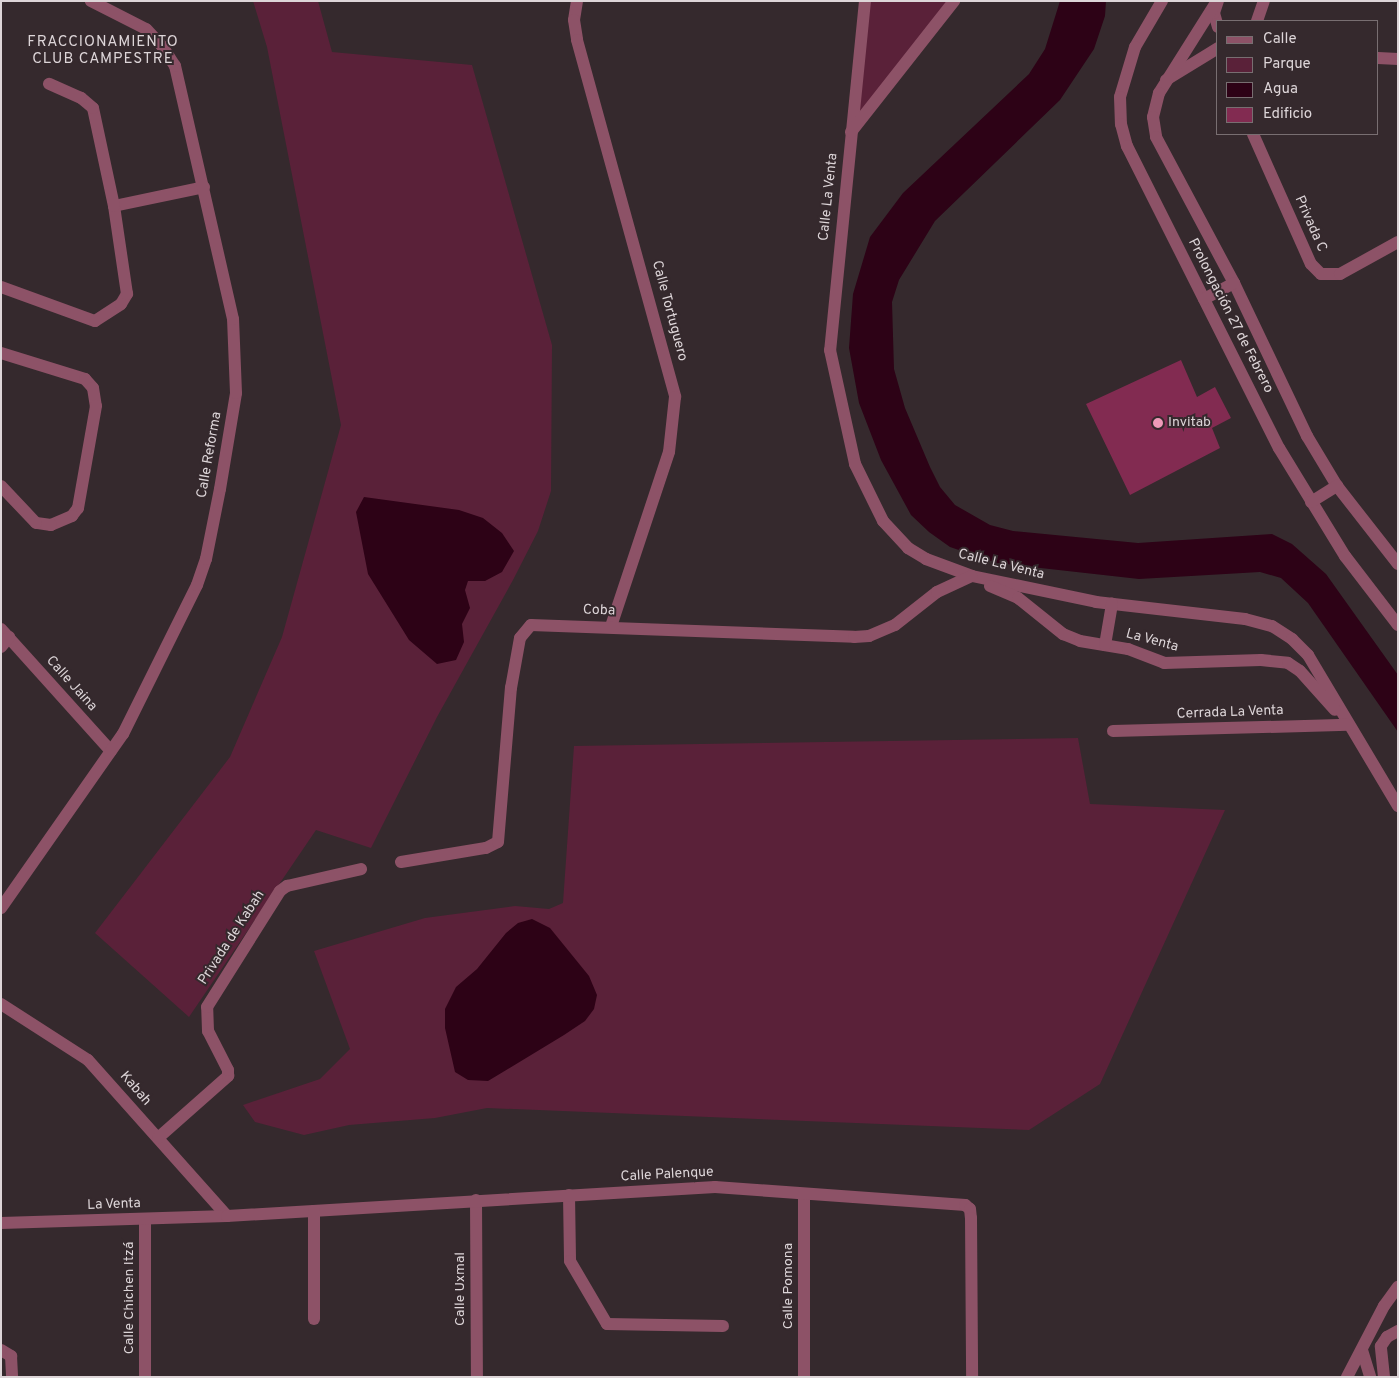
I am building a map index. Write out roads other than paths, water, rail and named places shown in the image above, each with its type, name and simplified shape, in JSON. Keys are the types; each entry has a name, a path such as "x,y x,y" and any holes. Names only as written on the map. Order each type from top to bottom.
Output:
{"street":[{"name":"Calle Reforma","path":"1,908 123,734 202,573 233,416 237,379 233,319 179,76 170,56 146,29 91,1"},
{"name":"Calle Tortuguero","path":"577,1 574,20 577,40 675,397 669,452 612,626"},
{"name":"Calle La Venta","path":"865,1 830,336 831,365 855,464 872,503 896,536 926,559 972,576 1112,604 1245,619 1272,626 1292,639 1308,655 1398,806"},
{"path":"851,132 954,1"},
{"name":"Prolongación 27 de Febrero","path":"1162,1 1141,33 1129,63 1120,97 1120,124 1127,146 1279,448 1345,556 1398,625"},
{"path":"1216,20 1214,13 1218,1"},
{"name":"Prolongación 27 de Febrero","path":"1218,1 1166,80 1153,117 1156,137 1234,283 1307,436 1337,486 1397,560"},
{"path":"1258,20 1264,1"},
{"path":"1166,80 1216,49"},
{"path":"1379,58 1398,59"},
{"path":"1,288 89,320 100,319 121,304 128,294 114,206 93,108 81,98 49,84"},
{"name":"Privada C","path":"1252,135 1312,264 1321,274 1340,274 1398,242"},
{"path":"114,206 204,187"},
{"path":"1204,299 1234,283"},
{"path":"1,353 85,379 93,388 96,406 78,508 72,516 52,525 36,523 1,486"},
{"path":"1311,502 1337,486"},
{"name":"Coba","path":"401,862 486,848 498,842 511,688 520,638 525,629 537,624 612,626 732,634 868,636 895,625 937,592 972,576"},
{"name":"La Venta","path":"972,576 977,584 996,587 1018,598 1063,634 1171,664 1261,660 1288,663 1300,671 1348,725"},
{"path":"1105,645 1112,604"},
{"name":"Calle Jaina","path":"4,638 111,752"},
{"name":"Cerrada La Venta","path":"1113,731 1348,725"},
{"name":"Privada de Kabah","path":"158,1138 228,1076 228,1070 207,1025 207,1007 280,891 287,886 361,869"},
{"name":"Kabah","path":"1,1004 88,1060 227,1216"},
{"name":"Calle Palenque","path":"227,1216 715,1187 804,1196 968,1207 972,1377"},
{"path":"568,1195 570,1261 607,1324 723,1326"},
{"name":"Calle Pomona","path":"804,1196 804,1377"},
{"name":"Calle Uxmal","path":"476,1200 476,1377"},
{"path":"314,1212 314,1319"},
{"name":"La Venta","path":"1,1223 227,1216"},
{"name":"Calle Chichen Itzá","path":"145,1220 145,1377"},
{"path":"1347,1377 1398,1287"},
{"path":"1384,1377 1381,1346 1387,1337 1398,1331"},
{"path":"1,1350 11,1356 12,1377"},
{"path":"1362,1350 1370,1377"}],"water":[{"path":"1060,1 1106,1 1105,16 1094,49 1060,100 935,221 899,280 892,302 894,369 905,408 930,467 940,487 955,505 990,525 1013,531 1138,543 1272,534 1292,544 1326,574 1398,675 1398,732 1308,603 1281,578 1260,572 1139,579 997,563 950,547 929,532 911,515 881,460 859,403 849,348 853,294 870,237 903,193 1029,74 1045,49"},
{"path":"364,497 459,510 483,518 502,533 514,551 502,572 485,581 468,581 465,590 470,608 462,624 464,642 456,660 437,664 409,640 368,574 356,512"},
{"path":"532,919 550,928 589,976 597,995 594,1009 585,1021 488,1081 468,1080 455,1072 445,1028 445,1009 456,987 477,969 506,933 518,923"}],"place":[{"name":"Invitab","path":"1158,423"}],"district":[{"name":"FRACCIONAMIENTO CLUB CAMPESTRE","path":"103,50"}]}
